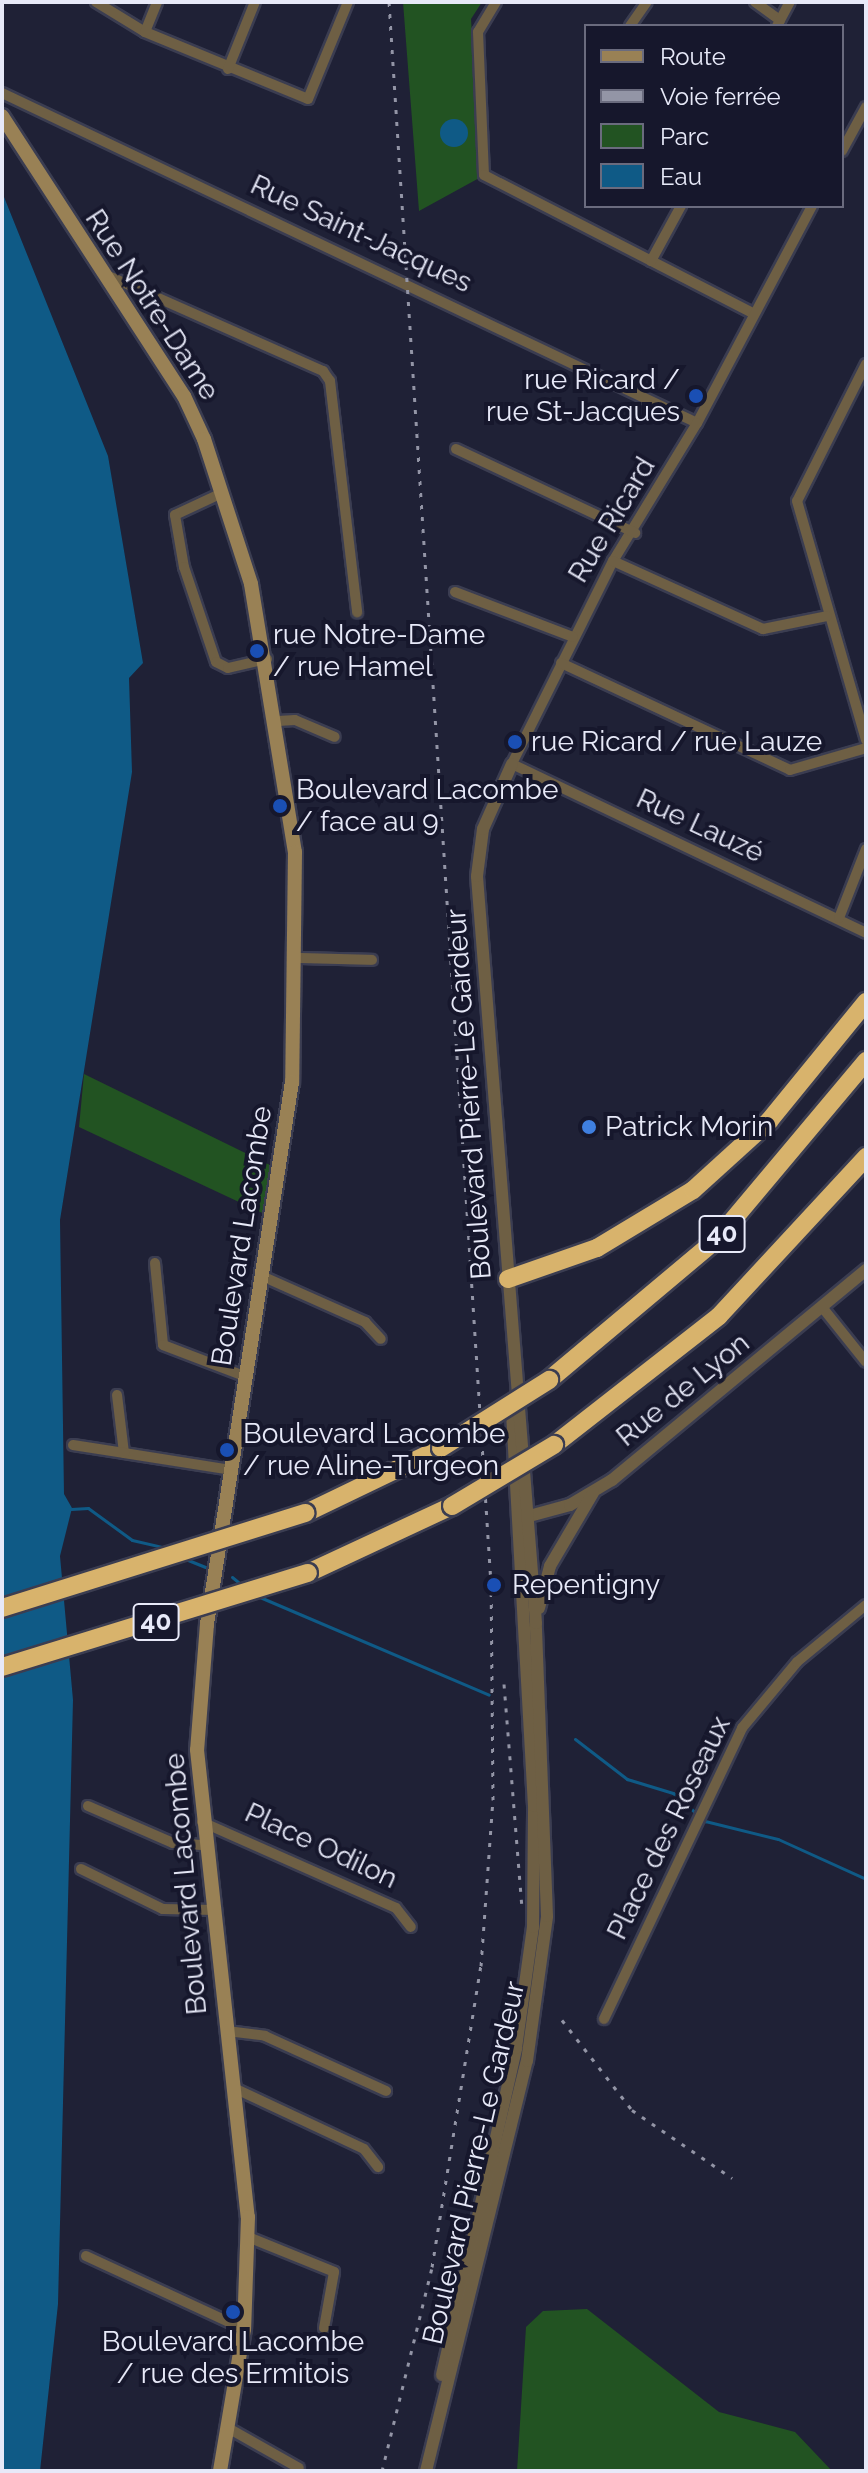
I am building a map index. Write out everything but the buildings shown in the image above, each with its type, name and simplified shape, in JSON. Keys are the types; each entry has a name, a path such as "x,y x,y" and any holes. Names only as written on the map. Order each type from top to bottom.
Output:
{"highway":[{"path":"508,1279 597,1248 704,1181 780,1110 866,1002"},
{"name":"40","path":"2,1608 306,1513 441,1448 549,1380 723,1233 866,1061"},
{"name":"40","path":"2,1667 308,1573 452,1506 554,1445 719,1316 866,1157"}],"main road":[{"name":"Rue Notre-Dame","path":"2,116 184,396 222,493 267,659 278,721"},
{"name":"Boulevard Lacombe","path":"220,2471 230,2429 244,2329 248,2237 236,2089 202,1822 202,1674 292,1082 295,852 278,721"}],"street":[{"path":"96,2 145,32 228,69 308,99 348,2"},
{"path":"145,32 157,2"},
{"path":"228,69 255,2"},
{"path":"496,2 478,32 484,175 753,313"},
{"path":"632,24 647,2"},
{"path":"755,2 779,23 790,2"},
{"name":"Rue Saint-Jacques","path":"2,93 697,423"},
{"path":"844,147 866,107"},
{"path":"651,261 680,208"},
{"name":"Rue Ricard","path":"486,821 573,637 613,561 635,533 697,423 811,208"},
{"path":"102,273 323,371 330,381 357,612"},
{"path":"866,364 797,501 827,616 866,740"},
{"path":"456,449 635,533"},
{"path":"222,493 175,515 184,567 216,662 228,668 267,659"},
{"path":"613,561 763,629 827,616"},
{"path":"455,592 573,637"},
{"path":"561,663 790,770 866,748"},
{"path":"278,721 295,720 335,737"},
{"name":"Rue Lauzé","path":"512,764 866,933"},
{"name":"Boulevard Pierre-Le Gardeur","path":"432,2445 447,2343 530,1962 536,1845 508,1279 478,904 486,821"},
{"path":"839,918 866,849"},
{"path":"296,958 372,960"},
{"path":"155,1263 163,1345 247,1377"},
{"name":"Rue de Lyon","path":"522,1518 593,1493 866,1270"},
{"path":"264,1277 365,1322 381,1339"},
{"path":"822,1307 866,1362"},
{"path":"117,1395 124,1453"},
{"path":"73,1445 231,1470"},
{"path":"536,1623 550,1566 593,1493"},
{"name":"Boulevard Pierre-Le Gardeur","path":"426,2471 540,1991 549,1854 536,1623 522,1518"},
{"name":"Place des Roseaux","path":"604,2019 710,1797 759,1704 866,1605"},
{"path":"88,1806 173,1843 205,1845"},
{"name":"Place Odilon","path":"202,1822 396,1908 411,1927"},
{"path":"81,1869 163,1909 215,1910"},
{"path":"227,2031 265,2036 386,2091"},
{"path":"236,2089 364,2149 378,2167"},
{"path":"248,2237 334,2272 324,2328"},
{"path":"86,2256 244,2329"},
{"path":"230,2429 299,2468"}],"green space":[{"path":"403,2 482,2 471,19 481,177 419,211"},
{"path":"84,1074 278,1169 271,1217 79,1127"},
{"path":"587,2309 719,2412 795,2432 832,2471 517,2471 526,2327 543,2311"}],"water":[{"path":"454,119 464,123 468,133 464,143 454,147 444,143 440,133 444,123"},
{"path":"2,192 108,456 143,663 129,678 132,772 60,1220 64,1494 72,1508 60,1556 73,1700 58,2304 40,2471 2,2471"}],"waterway":[{"path":"71,1509 88,1508 132,1540 166,1548"},
{"path":"183,1558 205,1567"},
{"path":"232,1577 243,1586"},
{"path":"255,1595 489,1695"},
{"path":"575,1739 627,1779 673,1793 705,1821 778,1839 866,1879"}],"railway":[{"path":"389,2 491,1583"},
{"path":"382,2471 432,2267 481,1966 493,1800 491,1589"},
{"path":"504,1684 522,1907"},
{"path":"562,2020 632,2110 732,2178"}],"place":[{"name":"rue Ricard / rue St-Jacques","path":"696,396"},
{"name":"rue Notre-Dame / rue Hamel","path":"257,651"},
{"name":"rue Ricard / rue Lauze","path":"515,742"},
{"name":"Boulevard Lacombe / face au 9","path":"280,806"},
{"name":"Patrick Morin","path":"589,1127"},
{"name":"Boulevard Lacombe / rue Aline-Turgeon","path":"227,1450"},
{"name":"Repentigny","path":"494,1585"},
{"name":"Boulevard Lacombe / rue des Ermitois","path":"233,2312"}]}
